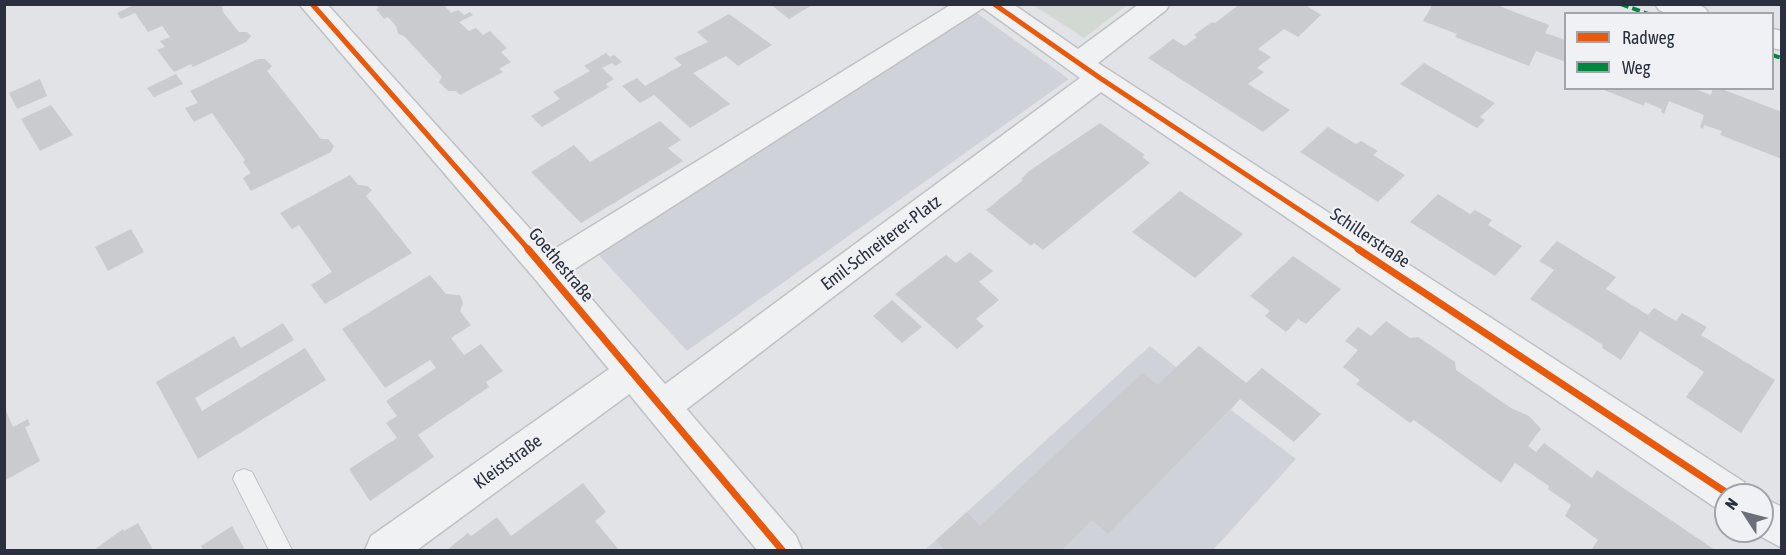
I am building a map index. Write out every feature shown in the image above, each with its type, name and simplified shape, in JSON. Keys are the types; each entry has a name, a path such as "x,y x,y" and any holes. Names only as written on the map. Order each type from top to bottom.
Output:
{"street":[{"name":"Goethestraße","path":"312,4 547,270 631,373 782,550"},
{"path":"547,270 972,4"},
{"name":"Schillerstraße","path":"994,4 1090,71 1714,484"},
{"name":"Emil-Schreiterer-Platz","path":"662,408 1090,71 1157,4"},
{"path":"1668,4 1690,12"},
{"name":"Kleiststraße","path":"385,550 631,373"}],"lane":[{"path":"244,479 281,550"}],"shaded area":[{"path":"1033,5 1127,5 1084,38"},
{"path":"974,11 1069,79 687,351 597,253"},
{"path":"1150,346 1176,367 1199,346 1250,386 1231,410 1296,459 1213,550 925,550"}],"building":[{"path":"376,4 443,4 451,13 458,10 464,15 470,12 473,15 459,22 469,31 476,28 483,35 490,31 507,48 501,52 511,62 499,69 503,72 460,95 456,91 448,91 439,82 442,77 404,36 398,34 396,26 388,17 384,19 376,9 379,8"},
{"path":"770,4 814,4 789,19"},
{"path":"1240,4 1304,4 1321,15 1298,37 1284,29 1258,49 1271,57 1257,68 1264,72 1248,84 1290,110 1263,132 1148,58 1173,39 1185,46 1197,37 1194,35"},
{"path":"1433,4 1494,4 1549,25 1545,33 1564,39 1564,61 1536,51 1529,66 1455,37 1457,34 1423,21"},
{"path":"134,5 222,6 223,12 239,32 247,32 251,36 246,42 193,67 191,64 174,72 157,50 165,47 160,41 170,37 162,26 148,32 135,13 121,19 117,13"},
{"path":"729,14 772,45 738,66 726,56 693,73 730,104 690,128 654,95 640,103 622,86 637,78 645,86 682,65 674,58 708,42 697,32"},
{"path":"606,53 610,57 614,55 622,62 615,66 612,63 602,68 614,79 606,84 609,87 542,127 531,116 560,99 553,92 590,71 584,66"},
{"path":"258,59 265,59 272,66 267,71 321,139 328,139 334,146 331,152 251,191 243,178 251,173 243,162 245,160 212,113 194,122 185,108 198,103 190,91"},
{"path":"1424,63 1495,103 1480,117 1485,120 1477,128 1400,84"},
{"path":"176,74 183,84 154,97 147,88"},
{"path":"40,79 47,96 17,109 9,93"},
{"path":"1604,90 1697,90 1711,95 1712,90 1724,90 1782,112 1782,159 1720,135 1722,131 1704,125 1703,129 1700,127 1704,115 1669,101 1664,114 1661,112 1662,109 1645,102 1644,106"},
{"path":"51,105 73,135 40,151 21,119"},
{"path":"660,121 681,140 668,148 683,161 581,223 531,172 574,145 590,162"},
{"path":"1100,123 1145,155 1142,157 1150,163 1043,250 1034,243 1031,246 986,210 1023,180 1021,179 1029,171"},
{"path":"1328,127 1356,144 1361,141 1378,151 1373,155 1405,175 1378,202 1300,152"},
{"path":"350,175 358,185 367,186 372,190 366,196 412,253 325,304 311,285 332,272 299,225 292,229 280,213"},
{"path":"1180,191 1243,234 1195,278 1132,232"},
{"path":"1438,194 1470,214 1475,210 1492,220 1488,225 1522,246 1495,276 1410,222"},
{"path":"131,229 144,252 108,271 95,247"},
{"path":"1557,241 1616,277 1606,289 1648,315 1654,308 1676,321 1682,313 1707,327 1701,335 1775,380 1741,433 1686,397 1704,372 1640,331 1621,360 1602,348 1603,345 1530,299 1554,270 1539,261"},
{"path":"970,252 993,271 979,282 999,300 976,319 984,326 957,349 895,294 946,255 956,263"},
{"path":"1293,256 1341,289 1306,324 1298,319 1286,332 1265,316 1270,311 1250,296"},
{"path":"430,275 446,294 460,295 463,303 460,311 471,325 451,338 464,355 481,344 503,371 486,382 489,387 418,435 434,457 370,501 349,469 397,438 386,423 397,416 386,401 436,368 430,360 385,388 342,329"},
{"path":"892,300 922,327 902,343 873,316"},
{"path":"1386,321 1410,338 1418,337 1455,362 1456,370 1511,408 1529,416 1541,429 1528,446 1536,452 1544,443 1592,478 1597,470 1715,550 1591,550 1598,540 1565,516 1571,505 1548,489 1549,486 1515,463 1501,483 1414,420 1410,423 1356,384 1360,380 1343,367 1358,350 1345,341 1358,327 1371,336"},
{"path":"283,323 294,340 195,398 202,411 305,348 326,380 198,459 156,382 234,336 241,348"},
{"path":"1199,346 1246,383 1262,368 1321,414 1294,442 1240,399 1108,534 1092,520 1062,550 945,550 936,540 967,512 980,526 1142,373 1158,385"},
{"path":"4,406 13,427 28,419 30,425 25,427 40,461 4,481"},
{"path":"583,483 606,512 595,521 619,550 447,550 468,533 471,536 497,517 511,536"},
{"path":"138,523 153,550 94,550 123,529 124,531"},
{"path":"232,526 245,550 203,550 201,546"}],"marked path":[{"path":"1621,4 1643,12"},
{"path":"1774,56 1782,58"}],"cycle path":[{"path":"312,4 547,270 782,550"},
{"path":"994,4 1100,78 1714,484"}]}
